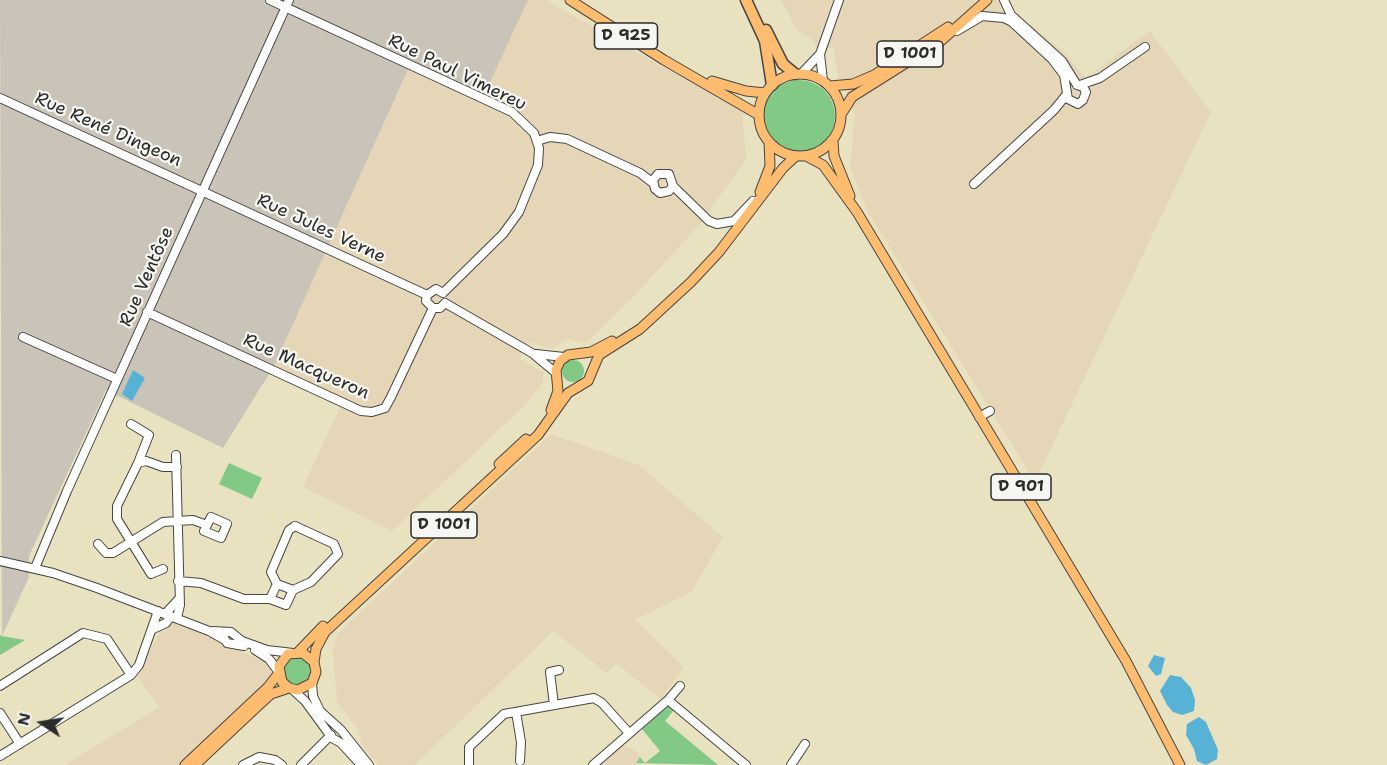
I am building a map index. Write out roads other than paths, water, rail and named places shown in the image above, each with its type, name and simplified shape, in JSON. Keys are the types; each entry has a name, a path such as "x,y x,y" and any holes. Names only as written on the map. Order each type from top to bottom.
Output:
{"highway":[{"path":"746,0 765,42 768,89"},
{"path":"751,0 780,59 798,74"}],"main road":[{"name":"D 925","path":"570,0 759,115"},
{"name":"D 1001","path":"827,84 853,84 874,75 937,36 979,0"},
{"name":"D 1001","path":"842,113 857,94 941,41 987,0"},
{"name":"D 925","path":"683,70 732,88 768,89"},
{"path":"753,207 770,166 769,142 762,129 759,115 768,89 798,74 827,84 838,99 842,113 840,127 833,141 822,150 801,156 783,152 769,142"},
{"name":"D 901","path":"833,141 834,156 857,212"},
{"path":"653,317 591,352 564,357 558,363 557,376 567,387 577,388 588,381 599,355 640,329 653,317 719,252 753,207 801,156"},
{"name":"D 901","path":"801,156 823,165 857,212 1145,695 1180,765"},
{"path":"576,354 587,361 591,371"},
{"name":"D 1001","path":"295,652 534,432 555,400 557,376"},
{"name":"D 1001","path":"314,662 316,649 325,632 521,452 544,428 568,393 577,388"},
{"path":"185,765 268,687 278,672 281,661 295,652 307,655 314,662 316,672 312,683 303,689 291,689 271,694 195,765"},
{"path":"278,672 282,682 291,689"}],"street":[{"path":"270,0 287,4"},
{"path":"798,74 820,54 839,0"},
{"path":"1004,0 1011,15 1062,61 1078,85 1084,89 1086,95"},
{"name":"Rue Paul Vimereu","path":"287,4 512,112 524,121 537,141"},
{"name":"Rue Ventôse","path":"35,568 117,379 287,4"},
{"path":"941,41 982,16 1004,18 1012,22 1052,59 1064,75 1067,92 1074,104"},
{"path":"1054,110 1081,102 1100,78 1145,47"},
{"path":"820,54 827,84"},
{"path":"974,184 1054,110 1067,92 1078,85 1100,78"},
{"name":"Rue René Dingeon","path":"0,98 203,190"},
{"path":"443,293 514,220 538,165 537,141 562,138 655,179 669,174 673,186 709,221 717,225 734,221 758,196"},
{"path":"655,179 660,193 669,191 673,186"},
{"name":"Rue Jules Verne","path":"203,190 427,295"},
{"path":"445,303 440,308 433,308 428,304 427,295 436,289 443,293 445,303 532,353 557,376"},
{"name":"Rue Macqueron","path":"147,312 361,411 372,412 385,408 433,308"},
{"path":"23,337 117,379"},
{"path":"532,353 564,357"},
{"path":"980,417 990,411"},
{"path":"131,424 149,435 117,506 117,519 151,574 163,569"},
{"path":"0,756 131,675 139,665 153,629 180,605 178,600 176,455"},
{"path":"138,463 146,461 164,467 177,467"},
{"path":"98,544 106,553 113,553 162,522 177,519 193,520 207,525"},
{"path":"178,581 201,583 244,599 270,599 286,605 293,590 311,582 336,560 338,554 334,544 295,526 292,528 272,568 277,584 270,599"},
{"path":"0,561 35,568 267,650 295,652"},
{"path":"277,584 293,590"},
{"path":"153,629 166,623 168,615 178,600"},
{"path":"0,686 83,633 107,639 131,675"},
{"path":"229,638 269,659 278,672"},
{"path":"555,705 550,672 559,670"},
{"path":"312,683 317,706 336,735 369,765"},
{"path":"593,765 668,700 680,686"},
{"path":"291,689 303,699 361,765"},
{"path":"469,765 469,747 504,714 594,698 602,703 629,733"},
{"path":"668,700 746,765"},
{"path":"0,712 20,744"},
{"path":"516,712 521,742 520,761"},
{"path":"301,765 336,735"},
{"path":"791,765 806,744"},
{"path":"243,765 259,757 275,760 282,765"}],"water":[{"path":"133,370 145,378 132,401 122,394"},
{"path":"1154,655 1165,658 1161,674 1156,676 1148,666"},
{"path":"1170,675 1181,677 1191,688 1195,700 1194,711 1182,715 1173,712 1167,705 1160,691"},
{"path":"1199,717 1206,722 1218,750 1217,759 1206,765 1197,761 1194,749 1186,735 1187,724"}]}
